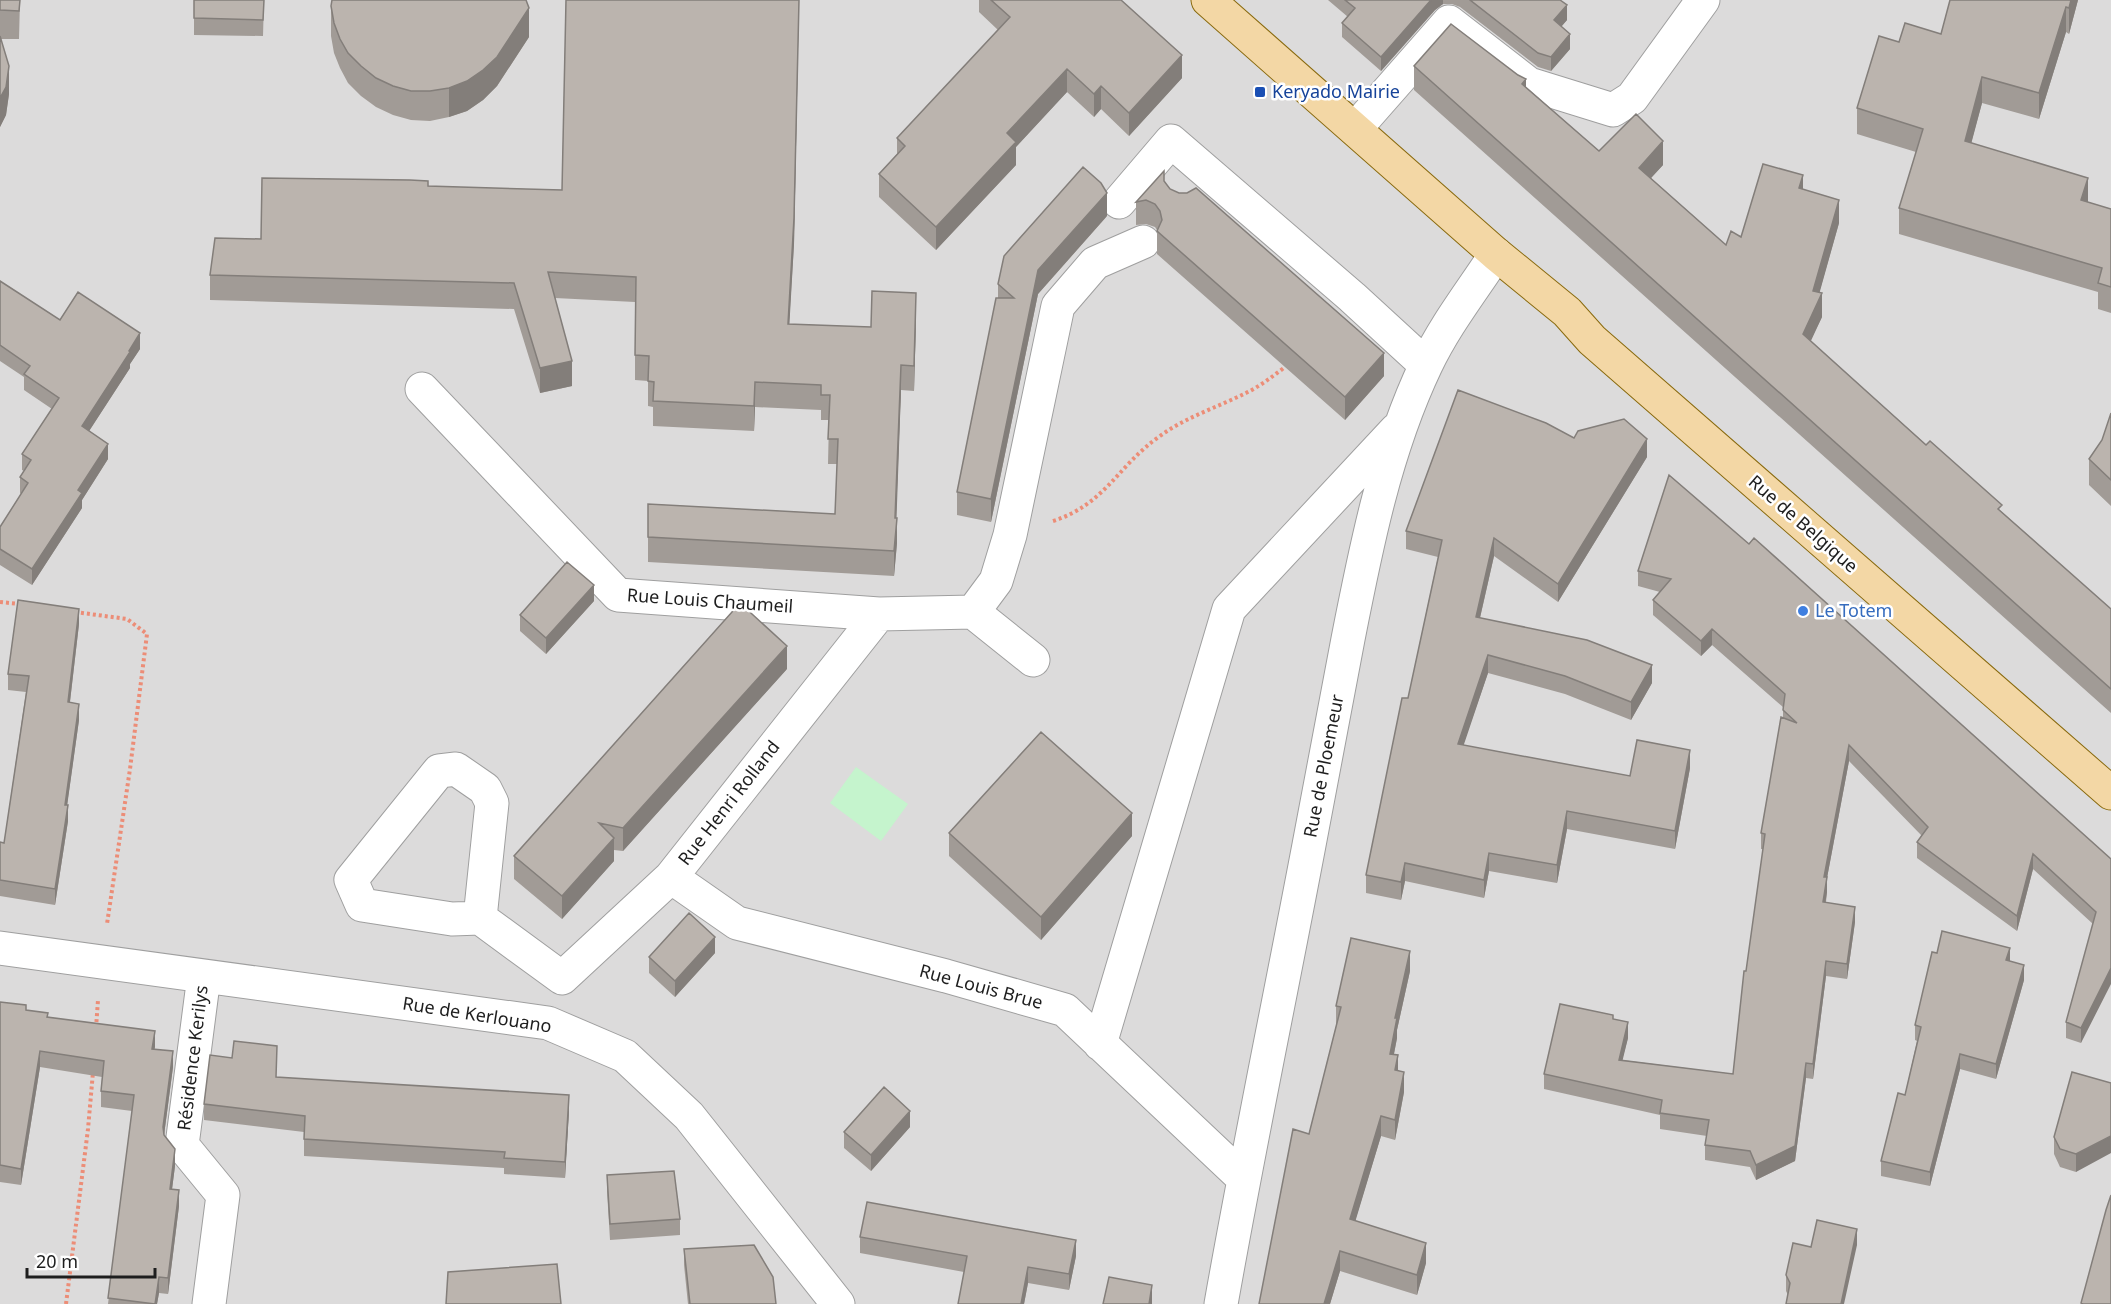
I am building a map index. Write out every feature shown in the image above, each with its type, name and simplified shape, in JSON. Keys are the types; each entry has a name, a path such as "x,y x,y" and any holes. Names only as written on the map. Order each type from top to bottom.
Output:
{"main road":[{"name":"Rue de Belgique","path":"1208,0 1496,254 1567,312 1592,340 2107,783"}],"street":[{"path":"1355,129 1449,22 1529,84 1613,110 1632,98 1703,0"},
{"path":"1119,201 1171,141 1197,182 1352,297 1426,365"},
{"path":"1033,660 972,612 996,581 1010,535 1058,306 1095,263 1143,242"},
{"name":"Rue de Ploemeur","path":"1221,1304 1243,1178 1365,552 1400,426 1426,365 1448,323 1467,299 1496,254"},
{"name":"Rue Louis Chaumeil","path":"422,389 618,595 879,614 972,612"},
{"path":"1100,1044 1229,609 1400,426"},
{"name":"Rue Henri Rolland","path":"548,1023 562,978 671,877 879,614"},
{"path":"480,918 492,803 485,789 456,769 439,771 351,880 362,905 452,919 480,918 562,978"},
{"name":"Rue Louis Brue","path":"671,877 737,923 946,976 1065,1010 1243,1178"},
{"name":"Rue de Kerlouano","path":"0,948 548,1023 625,1056 689,1116 833,1302"},
{"name":"Résidence Kerilys","path":"204,976 182,1145 223,1195 209,1304"}],"path":[{"path":"1010,535 1072,515 1103,492 1130,461 1160,435 1247,393 1285,367"},
{"path":"0,602 23,605"},
{"path":"69,611 127,619 147,634 130,769 101,962 96,1034"},
{"path":"66,1304 88,1129 93,1069"}],"shaded area":[{"path":"0,0 2111,0 2111,1304 0,1304"}],"green space":[{"path":"856,767 908,804 881,841 830,803"}],"building":[{"path":"0,0 20,0 19,11 0,10"},
{"path":"194,0 264,0 263,20 194,18"},
{"path":"332,0 526,0 529,8 497,57 483,70 467,81 449,88 411,91 376,78 348,53 334,23"},
{"path":"566,0 799,0 794,218 788,324 871,327 872,291 916,293 914,366 901,365 894,551 648,537 648,504 835,514 838,439 828,439 830,395 821,395 821,385 755,382 754,406 653,401 654,382 648,381 649,356 635,355 636,277 548,272 572,361 540,368 514,283 210,275 215,238 261,239 262,178 410,180 428,181 428,186 562,190"},
{"path":"991,0 1121,0 1182,55 1129,113 1101,86 1094,94 1067,69 1007,133 1016,142 936,227 879,174 905,146 897,138 1010,17"},
{"path":"1345,0 1431,0 1381,57 1342,23 1355,8"},
{"path":"1470,0 1560,0 1567,5 1554,20 1570,34 1551,57 1538,53"},
{"path":"1950,0 2071,0 2069,8 2066,7 2039,93 1982,77 1965,141 2088,178 2081,200 2111,209 2111,287 2098,283 2102,268 1899,208 1923,129 1857,108 1879,36 1899,42 1905,23 1941,34"},
{"path":"1451,24 1526,79 1522,84 1599,151 1636,114 1663,141 1639,168 1726,245 1731,231 1741,237 1763,164 1803,175 1799,188 1839,200 1813,291 1822,293 1803,334 1926,445 1930,441 2002,505 1998,509 2111,609 2111,689 1414,66"},
{"path":"0,36 9,66 6,87 0,98"},
{"path":"1083,167 1101,183 1107,193 1038,270 991,499 957,492 996,298 1014,298 998,284 1004,256"},
{"path":"1164,171 1164,181 1170,189 1179,193 1187,193 1196,188 1384,353 1345,397 1157,231 1162,220 1155,204 1146,200 1136,202"},
{"path":"0,281 60,320 78,292 140,333 82,426 108,444 78,490 82,493 32,569 0,549 0,527 28,483 20,477 31,460 22,454 59,398 24,374 30,366 0,345"},
{"path":"1458,390 1546,423 1574,438 1578,431 1624,419 1647,439 1558,584 1494,538 1476,617 1587,640 1652,665 1631,702 1565,676 1488,655 1458,744 1630,776 1637,740 1690,750 1675,831 1567,811 1557,865 1489,853 1484,880 1405,863 1401,882 1366,875 1402,698 1408,698 1442,540 1406,531"},
{"path":"2111,413 2111,480 2089,459 2102,440"},
{"path":"1669,475 1749,544 1754,538 2111,859 2111,968 2081,1028 2066,1022 2096,912 2033,854 2017,916 1917,842 1928,827 1849,745 1824,877 1827,877 1823,902 1855,907 1847,964 1826,961 1813,1064 1806,1063 1795,1146 1756,1165 1750,1151 1705,1145 1709,1120 1660,1113 1662,1100 1544,1074 1560,1004 1613,1015 1613,1019 1628,1022 1619,1060 1733,1074 1744,971 1746,971 1765,834 1761,833 1781,717 1797,723 1783,710 1785,694 1712,629 1701,641 1653,600 1671,579 1638,571"},
{"path":"567,562 594,585 546,638 520,615"},
{"path":"18,600 79,609 68,702 79,704 65,805 68,805 55,889 0,880 0,842 4,843 29,676 8,674"},
{"path":"740,603 787,646 623,828 599,823 614,838 562,896 514,856"},
{"path":"1041,732 1132,813 1041,917 949,833"},
{"path":"689,913 715,937 675,981 649,957"},
{"path":"1942,931 2010,948 2006,960 2024,965 1996,1064 1960,1054 1930,1172 1881,1161 1898,1093 1905,1095 1921,1027 1915,1025 1932,952 1937,953"},
{"path":"1351,938 1410,951 1395,1018 1397,1018 1390,1054 1398,1055 1395,1070 1404,1072 1395,1120 1381,1116 1350,1219 1426,1243 1417,1275 1340,1251 1324,1304 1259,1304 1293,1129 1309,1134 1341,1007 1336,1006"},
{"path":"0,1002 26,1005 26,1010 48,1013 47,1017 155,1031 152,1049 173,1051 163,1127 164,1135 175,1149 170,1189 179,1190 168,1278 159,1277 155,1304 108,1298 134,1095 101,1091 104,1061 40,1051 21,1169 0,1165"},
{"path":"234,1041 277,1046 276,1077 569,1095 565,1162 504,1158 505,1152 304,1139 305,1116 204,1104 210,1055 232,1058"},
{"path":"2072,1072 2111,1083 2111,1136 2076,1154 2060,1149 2054,1137"},
{"path":"884,1087 910,1111 871,1155 844,1132"},
{"path":"674,1171 680,1219 610,1224 607,1175"},
{"path":"2111,1195 2111,1304 2083,1304 2081,1303"},
{"path":"867,1202 1076,1240 1069,1274 1028,1267 1021,1304 958,1304 967,1256 860,1237"},
{"path":"1817,1220 1857,1229 1841,1304 1786,1304 1790,1283 1786,1275 1793,1243 1811,1247"},
{"path":"754,1245 773,1277 776,1304 690,1304 684,1249"},
{"path":"557,1264 561,1304 446,1304 448,1272"},
{"path":"1109,1277 1152,1285 1149,1304 1103,1304"}],"place":[{"name":"Keryado Mairie","path":"1260,92"},
{"name":"Le Totem","path":"1803,611"}]}
